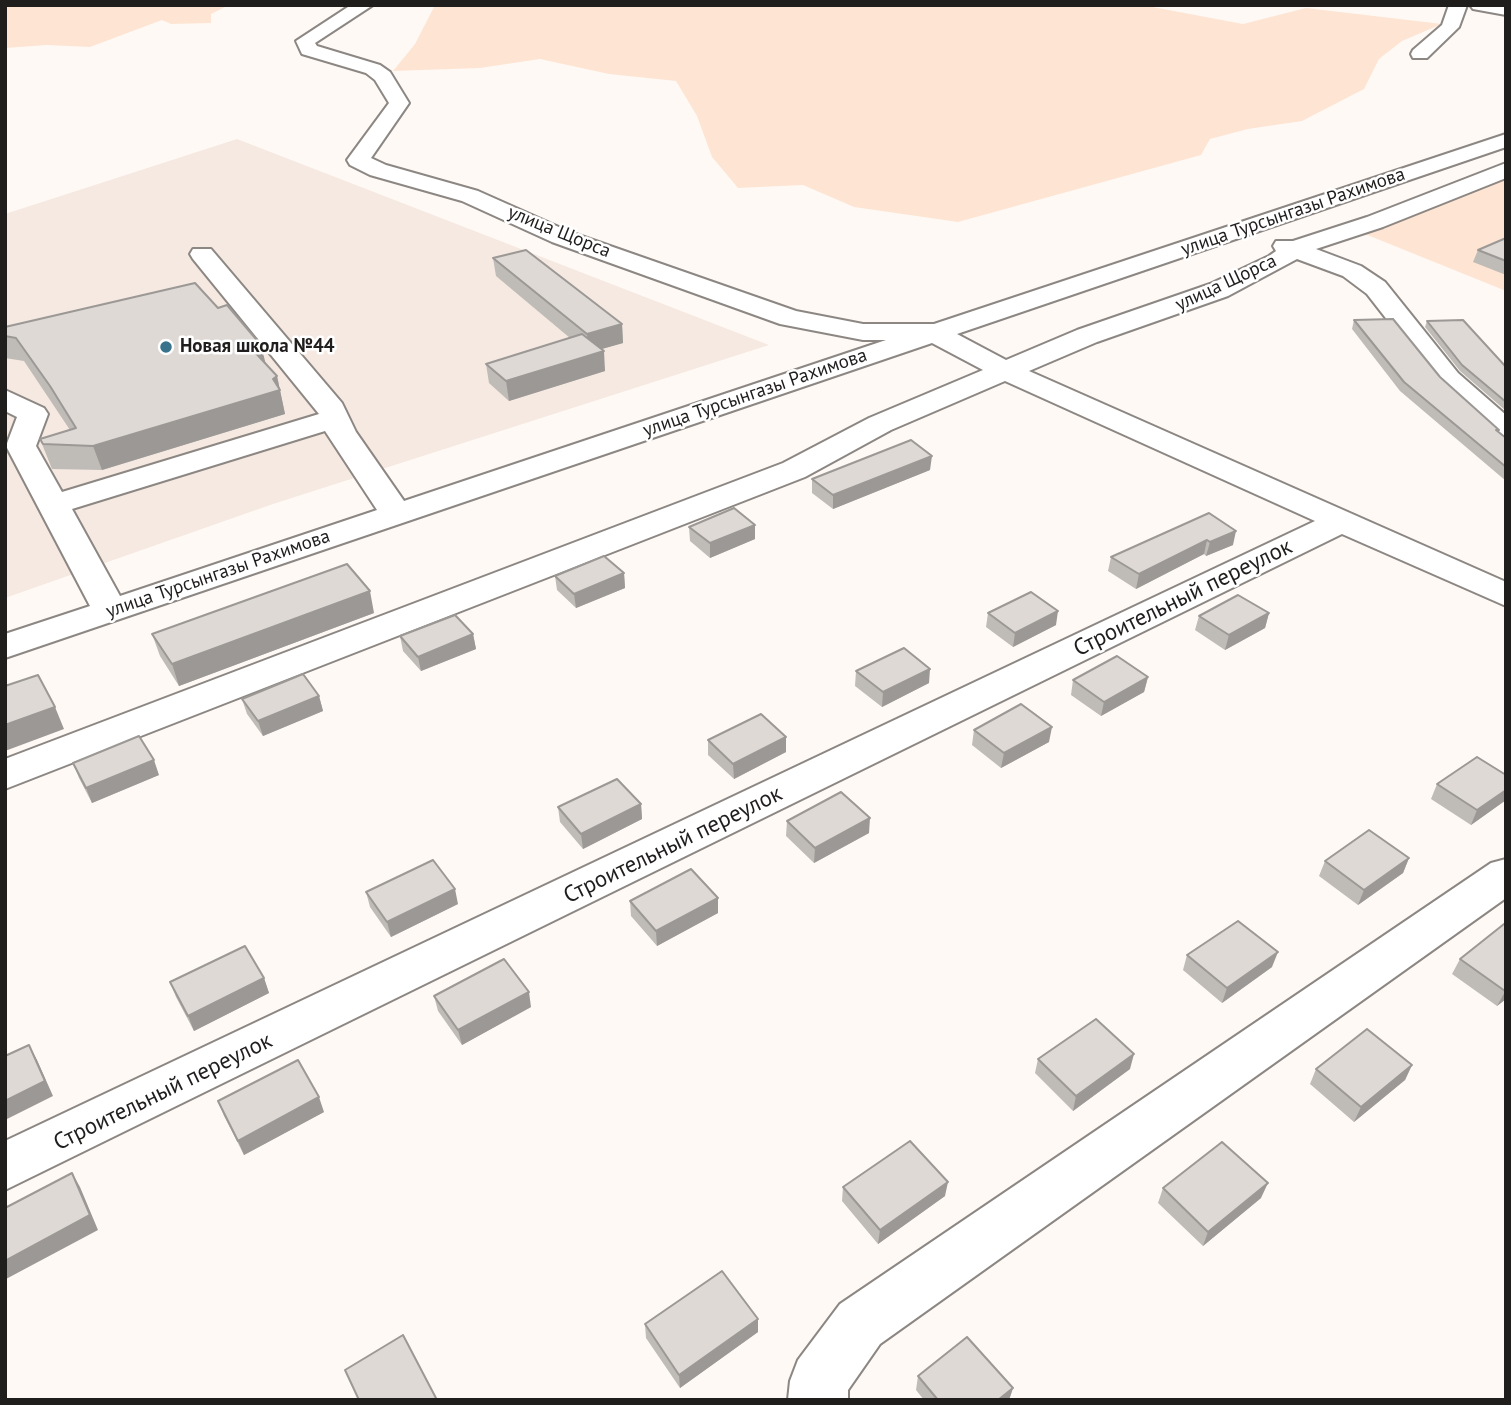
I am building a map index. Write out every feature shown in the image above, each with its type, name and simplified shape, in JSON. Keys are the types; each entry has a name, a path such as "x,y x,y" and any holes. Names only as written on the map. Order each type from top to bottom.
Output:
{"street":[{"name":"улица Щорса","path":"364,5 305,41 309,50 373,69 383,76 399,103 358,160 378,170 470,196 561,237 790,318 863,332 933,332 1006,371 1506,595"},
{"path":"1420,54 1450,27 1458,5"},
{"path":"1479,5 1506,10"},
{"name":"улица Турсынгазы Рахимова","path":"5,647 1506,140"},
{"path":"1229,234 1294,248 1375,222 1506,170"},
{"name":"улица Щорса","path":"1006,371 1087,336 1219,290 1278,261 1294,248 1352,271 1376,288 1448,379 1506,431"},
{"path":"202,254 216,289 336,418 341,432 396,514"},
{"path":"5,775 793,470 880,424 1006,371"},
{"path":"5,400 33,414 21,446 111,611"},
{"path":"52,505 336,418"},
{"name":"Строительный переулок","path":"5,1167 1340,522"},
{"path":"818,1400 819,1381 860,1324 1506,874"}],"shaded area":[{"path":"5,5 229,5 211,14 211,23 171,24 162,20 90,47 47,45 5,48"},
{"path":"435,5 1142,5 1243,24 1306,8 1442,24 1402,41 1379,59 1364,89 1302,121 1248,129 1210,139 1201,155 958,222 854,207 803,185 738,188 712,157 697,116 676,81 609,74 540,59 480,68 393,71 415,44"},
{"path":"237,139 769,345 273,504 5,598 5,214"},
{"path":"1506,168 1506,291 1350,228"}],"building":[{"path":"1506,238 1506,261 1478,250"},
{"path":"526,250 622,324 587,334 493,258"},
{"path":"195,283 218,308 227,305 261,345 251,348 277,376 273,379 280,390 93,446 43,444 40,439 76,428 16,338 5,336 5,327"},
{"path":"1393,319 1440,377 1506,438 1506,467 1404,382 1354,320"},
{"path":"1463,320 1506,367 1506,402 1462,365 1427,321"},
{"path":"582,334 604,351 506,381 486,364"},
{"path":"911,440 932,456 833,495 812,479"},
{"path":"734,508 755,525 710,543 689,527"},
{"path":"1209,513 1236,531 1210,542 1207,540 1139,574 1111,557"},
{"path":"604,556 624,573 574,594 555,576"},
{"path":"347,564 370,591 172,664 152,634"},
{"path":"1031,592 1058,611 1015,633 988,613"},
{"path":"1238,595 1269,613 1229,635 1199,616"},
{"path":"455,615 473,634 418,657 400,636"},
{"path":"904,648 930,669 883,692 856,671"},
{"path":"1117,656 1148,677 1104,702 1073,680"},
{"path":"303,674 319,696 258,721 242,699"},
{"path":"38,675 55,707 5,725 5,686"},
{"path":"1021,704 1052,727 1004,753 974,730"},
{"path":"761,714 786,737 733,764 708,740"},
{"path":"139,736 154,760 86,788 73,763"},
{"path":"1477,757 1506,775 1506,790 1477,810 1437,784"},
{"path":"617,779 641,804 581,834 558,807"},
{"path":"841,792 870,818 815,848 787,821"},
{"path":"1369,830 1409,858 1364,890 1325,861"},
{"path":"433,860 455,889 387,922 366,892"},
{"path":"691,869 718,898 656,931 630,901"},
{"path":"1238,921 1278,952 1227,988 1187,955"},
{"path":"1506,925 1505,991 1460,959"},
{"path":"245,946 264,978 188,1016 170,982"},
{"path":"504,959 529,992 458,1030 434,996"},
{"path":"1096,1019 1134,1054 1076,1096 1038,1059"},
{"path":"1367,1029 1412,1065 1361,1107 1316,1069"},
{"path":"29,1045 45,1081 5,1101 5,1056"},
{"path":"298,1060 319,1097 238,1141 218,1101"},
{"path":"910,1141 948,1182 880,1230 843,1187"},
{"path":"1222,1142 1268,1183 1208,1232 1163,1188"},
{"path":"72,1173 90,1215 5,1261 5,1208"},
{"path":"722,1271 758,1319 679,1375 645,1324"},
{"path":"403,1335 437,1400 359,1400 345,1370"},
{"path":"967,1337 1013,1388 998,1400 938,1400 918,1376"}],"place":[{"name":"Новая школа №44","path":"166,347"}]}
